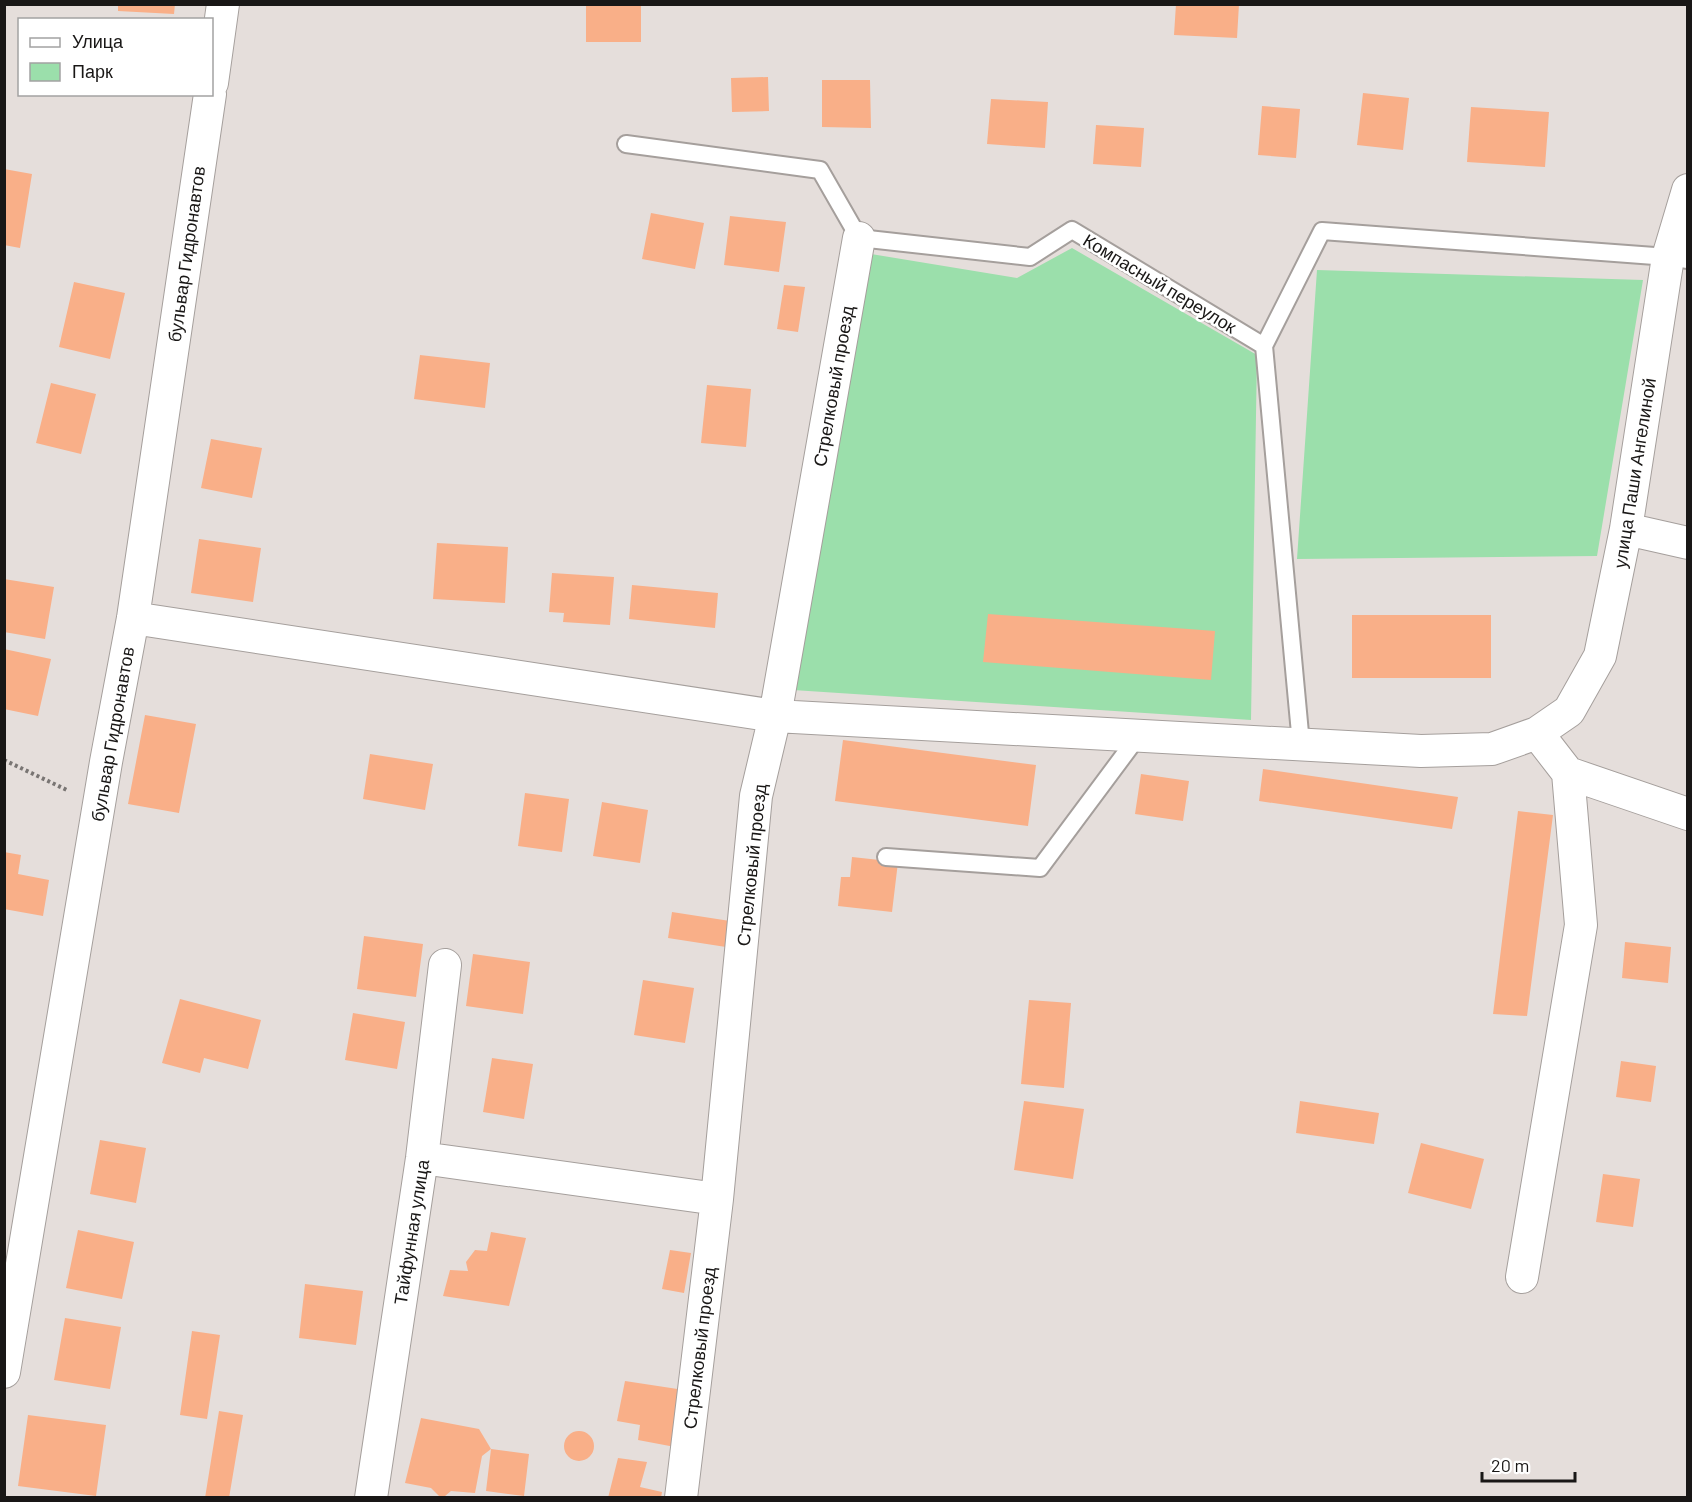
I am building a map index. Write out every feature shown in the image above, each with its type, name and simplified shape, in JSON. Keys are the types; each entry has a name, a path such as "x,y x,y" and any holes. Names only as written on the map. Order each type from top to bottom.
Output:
{"street":[{"path":"213,77 223,4"},
{"name":"бульвар Гидронавтов","path":"4,1372 98,806 133,618 210,96"},
{"name":"улица Паши Ангелиной","path":"133,618 775,716 1420,751 1492,748 1537,733 1569,711 1600,656 1678,258 1688,190"},
{"name":"Стрелковый проезд","path":"681,1497 717,1199 756,796 775,716 859,238"},
{"path":"1626,529 1688,543"},
{"path":"1522,1278 1581,925 1568,773 1537,733"},
{"path":"1568,773 1688,814"},
{"name":"Тайфунная улица","path":"370,1497 422,1158 445,965"},
{"path":"422,1158 717,1199"}],"lane":[{"path":"626,144 819,170 859,238"},
{"name":"Компасный переулок","path":"859,238 1030,257 1072,230 1264,346"},
{"path":"1301,744 1264,346 1322,231 1678,258"},
{"path":"886,857 1040,868 1139,735"}],"path":[{"path":"4,760 98,806"}],"green space":[{"path":"1072,248 1257,355 1251,720 793,690 871,254 1017,278"},
{"path":"1317,270 1643,280 1597,556 1297,559"}],"building":[{"path":"118,4 175,4 174,14 118,11"},
{"path":"586,4 641,4 641,42 586,42"},
{"path":"1176,4 1239,4 1237,38 1174,35"},
{"path":"768,77 769,111 732,112 731,78"},
{"path":"822,80 870,80 871,128 822,127"},
{"path":"1363,93 1409,98 1403,150 1357,145"},
{"path":"991,99 1048,102 1045,148 987,144"},
{"path":"1262,106 1300,109 1296,158 1258,155"},
{"path":"1471,107 1549,112 1545,167 1467,162"},
{"path":"1096,125 1144,128 1141,167 1093,164"},
{"path":"4,169 32,174 20,248 4,245"},
{"path":"651,213 704,223 695,269 642,259"},
{"path":"730,216 786,222 779,272 724,265"},
{"path":"74,282 125,293 110,359 59,347"},
{"path":"784,285 805,287 798,332 777,329"},
{"path":"420,355 490,363 485,408 414,399"},
{"path":"51,383 96,394 81,454 36,443"},
{"path":"707,385 751,389 746,447 701,443"},
{"path":"211,439 262,448 252,498 201,488"},
{"path":"199,539 261,548 253,602 191,593"},
{"path":"437,543 508,547 505,603 433,599"},
{"path":"552,573 614,577 610,625 563,622 564,613 549,612"},
{"path":"4,579 54,587 45,639 4,632"},
{"path":"632,585 718,593 715,628 629,619"},
{"path":"988,614 1215,631 1211,680 983,662"},
{"path":"1352,615 1491,615 1491,678 1352,678"},
{"path":"4,649 51,659 38,716 4,709"},
{"path":"145,715 196,724 179,813 128,804"},
{"path":"843,740 1036,765 1028,826 835,801"},
{"path":"370,754 433,764 425,810 363,799"},
{"path":"1263,769 1458,797 1452,829 1259,801"},
{"path":"1141,774 1189,781 1183,821 1135,814"},
{"path":"525,793 569,799 562,852 518,846"},
{"path":"602,802 648,810 640,863 593,856"},
{"path":"1518,811 1553,815 1527,1016 1493,1014"},
{"path":"4,852 21,855 18,874 49,880 43,916 4,909"},
{"path":"852,857 898,862 892,912 838,906 841,877 850,877"},
{"path":"672,912 730,921 726,947 668,938"},
{"path":"364,936 423,944 416,997 357,989"},
{"path":"1625,942 1671,947 1668,983 1622,978"},
{"path":"473,954 530,962 523,1014 466,1006"},
{"path":"643,980 694,988 685,1043 634,1035"},
{"path":"180,999 261,1020 248,1069 204,1058 200,1073 162,1063"},
{"path":"1029,1000 1071,1003 1064,1088 1021,1084"},
{"path":"353,1013 405,1022 397,1069 345,1060"},
{"path":"492,1058 533,1064 524,1119 483,1112"},
{"path":"1621,1061 1656,1066 1651,1102 1616,1097"},
{"path":"1024,1101 1084,1109 1073,1179 1014,1170"},
{"path":"1300,1101 1379,1113 1374,1144 1296,1133"},
{"path":"100,1140 146,1148 136,1203 90,1194"},
{"path":"1421,1143 1484,1159 1471,1209 1408,1193"},
{"path":"1603,1174 1640,1179 1633,1227 1596,1222"},
{"path":"78,1230 134,1242 122,1299 66,1288"},
{"path":"491,1232 526,1238 509,1306 443,1296 450,1270 468,1271 466,1262 475,1250 487,1251"},
{"path":"670,1250 691,1253 684,1293 662,1289"},
{"path":"305,1284 363,1291 356,1345 299,1338"},
{"path":"65,1318 121,1327 110,1389 54,1380"},
{"path":"192,1331 220,1335 207,1419 180,1415"},
{"path":"625,1381 684,1390 675,1447 638,1440 640,1425 617,1421"},
{"path":"219,1411 243,1415 229,1498 205,1498"},
{"path":"28,1415 106,1425 96,1496 18,1486"},
{"path":"421,1418 479,1429 491,1449 482,1456 475,1493 451,1491 445,1496 439,1496 431,1488 405,1483"},
{"path":"579,1431 585,1432 593,1440 593,1452 585,1460 579,1461 573,1460 565,1452 564,1446 565,1440 573,1432"},
{"path":"491,1449 529,1454 524,1496 486,1491"},
{"path":"618,1458 647,1462 640,1487 662,1492 661,1498 608,1498"}]}
